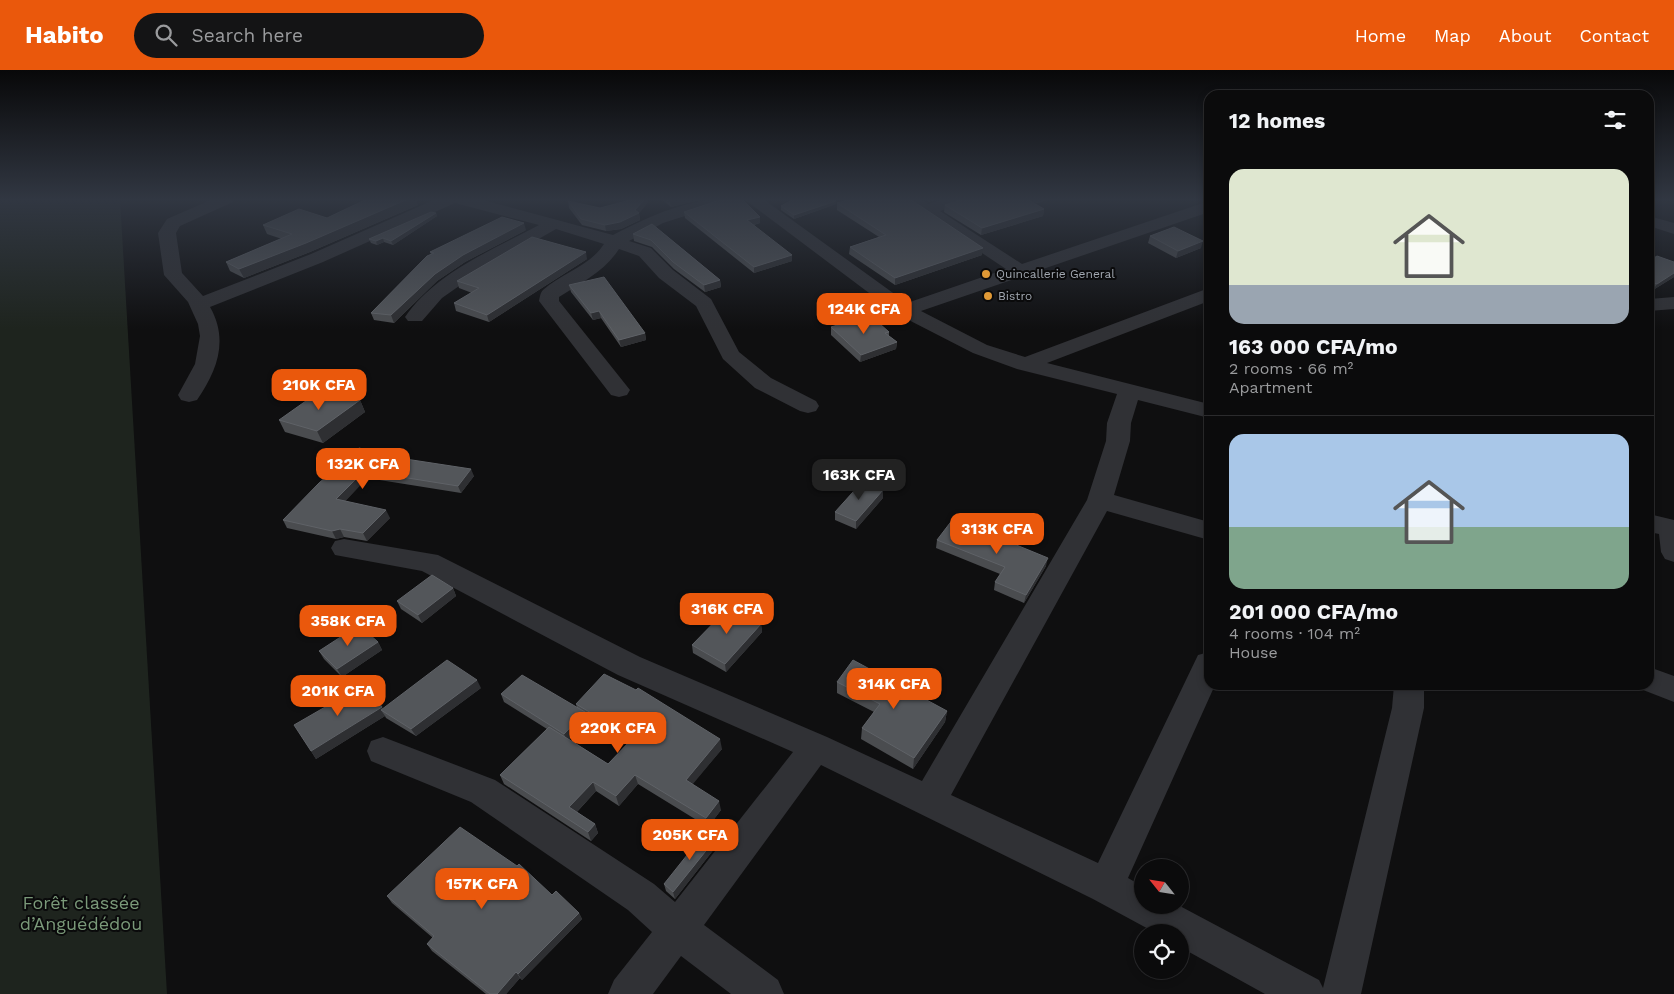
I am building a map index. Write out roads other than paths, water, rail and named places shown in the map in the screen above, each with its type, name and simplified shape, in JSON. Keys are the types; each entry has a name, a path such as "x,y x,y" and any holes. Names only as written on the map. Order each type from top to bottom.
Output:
{"street":[{"path":"169,242 174,274 187,285 201,304 210,342 207,361 189,395"},
{"path":"201,304 353,242"},
{"path":"415,317 435,294 462,275 521,242"},
{"path":"614,242 604,257 592,268 563,284 550,294 549,300 619,390"},
{"path":"618,242 644,252 666,274 704,303 730,355 763,383 808,406"},
{"path":"811,242 904,310 980,349 1025,364 1204,410"},
{"path":"976,242 1021,271"},
{"path":"904,310 1103,242"},
{"path":"1025,364 1204,296"},
{"path":"1654,305 1674,303"},
{"path":"929,801 1100,500 1118,441 1119,422 1129,392"},
{"path":"1100,500 1204,530"},
{"path":"344,548 428,562 629,666 814,747 1106,886 1305,994"},
{"path":"1106,886 1204,675"},
{"path":"1654,681 1674,689"},
{"path":"1341,994 1408,708 1409,690"},
{"path":"628,994 787,787 814,747"},
{"path":"383,751 483,791 641,897 678,930 764,994"}],"place":[{"name":"Quincallerie General","path":"986,274"},
{"name":"Bistro","path":"988,296"}],"park label":[{"name":"Forêt classée d’Anguédédou","path":"81,912"}]}
